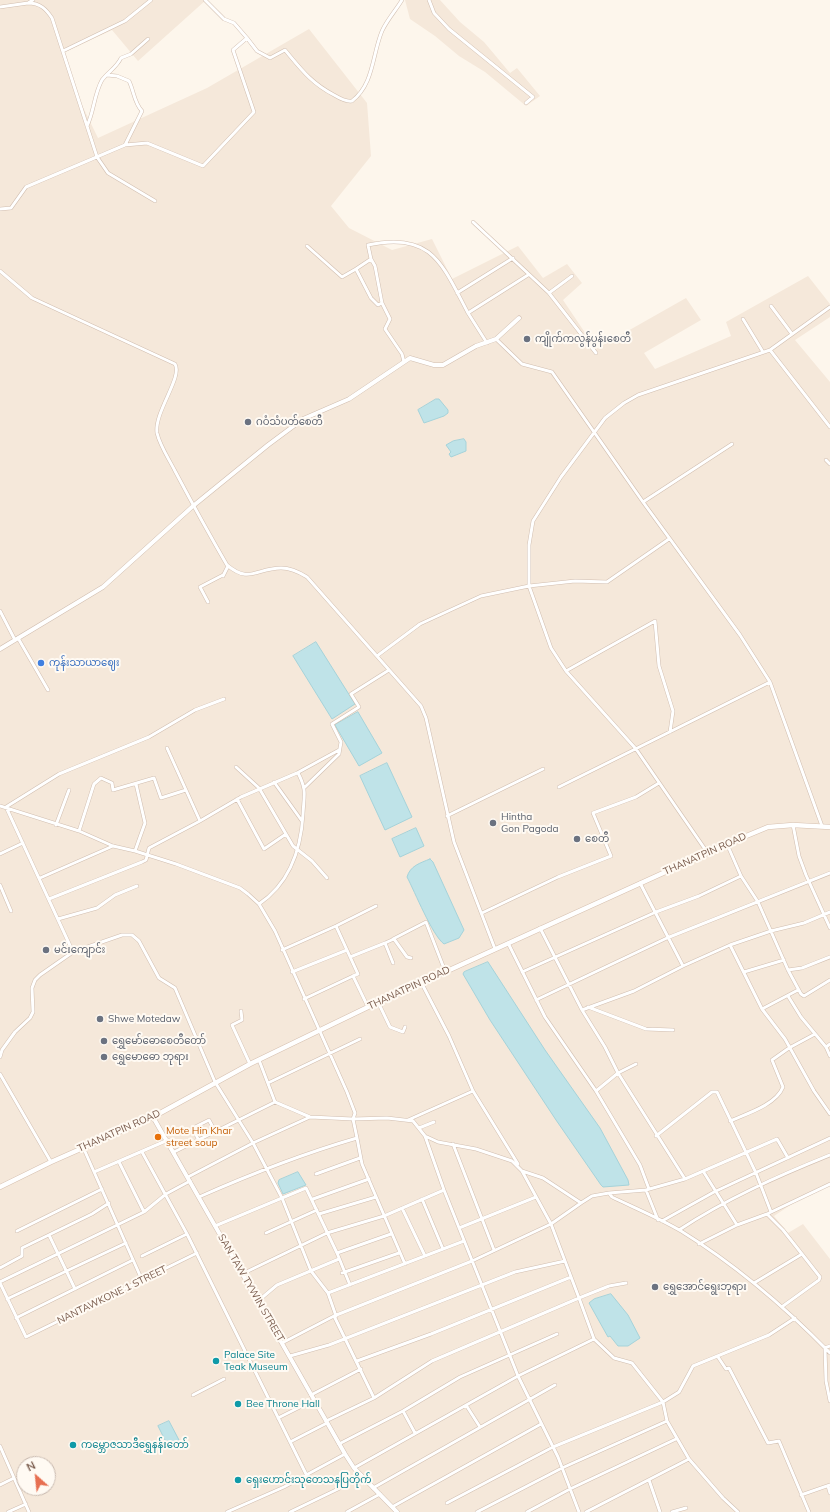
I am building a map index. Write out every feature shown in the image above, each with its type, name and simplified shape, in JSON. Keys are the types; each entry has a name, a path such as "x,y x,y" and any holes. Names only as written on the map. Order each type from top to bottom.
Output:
{"main road":[{"name":"THANATPIN ROAD","path":"0,1187 83,1147 154,1117 250,1064 378,1002 707,852 768,827 793,825 830,827"}],"street":[{"path":"28,3 33,0"},
{"path":"63,50 125,21 151,0"},
{"path":"205,0 224,19 234,23 257,51 270,58 285,50 305,75 316,85 350,102 363,89 372,70 382,31 402,0"},
{"path":"429,0 434,13 449,30 533,97 526,104"},
{"path":"0,7 36,3 47,10 52,18 63,50 97,157 108,173 155,201"},
{"path":"0,209 11,208 26,187 125,145 147,143 203,166 254,112 233,50 247,38"},
{"path":"87,126 92,116 102,81 119,63 121,58 131,54 148,40"},
{"path":"107,75 117,76 129,81 133,89 137,106 142,111 125,145"},
{"path":"473,222 549,293 596,353"},
{"path":"404,362 402,354 385,329 390,319 382,304 375,266 371,259 368,245 388,241 404,241 423,247 439,263 487,343"},
{"path":"307,246 342,277 371,259"},
{"path":"457,293 513,258"},
{"path":"356,269 371,298 378,305 382,304"},
{"path":"0,271 32,298 175,364 177,372 159,413 157,433 193,506 228,566 241,575 250,575 279,568 292,569 307,577 421,706 426,718 454,842 495,948"},
{"path":"468,313 528,275"},
{"path":"549,293 572,276"},
{"path":"771,306 792,334"},
{"path":"707,852 636,749 566,672 551,648 529,586 529,546 533,521 561,476 605,418 624,403 638,395 770,350 830,307"},
{"path":"0,649 103,587 193,506 302,419 350,399 410,358 434,365 442,365 460,354 496,338 519,318"},
{"path":"743,319 763,352"},
{"path":"496,338 522,364 552,372 643,502 740,635 770,682 822,826"},
{"path":"770,350 830,427"},
{"path":"643,502 732,444"},
{"path":"826,460 830,464"},
{"path":"377,656 427,621 481,596 529,586 575,581 608,582 669,538"},
{"path":"208,602 200,587 223,575 228,566"},
{"path":"0,611 48,690"},
{"path":"566,672 655,621 659,666 673,711 670,732"},
{"path":"305,787 339,754 341,742 332,724 359,708 351,694 390,670"},
{"path":"559,787 770,682"},
{"path":"6,807 59,774 149,737 195,710 224,699"},
{"path":"167,748 200,822"},
{"path":"49,899 146,860 146,855 149,848 160,841 200,822 237,799 298,773 339,750"},
{"path":"236,767 259,789 293,846 299,849 327,878"},
{"path":"447,816 543,769"},
{"path":"259,904 266,899 287,875 299,849 303,822 305,787 298,773"},
{"path":"79,831 94,784 101,778 112,784 113,790 154,778 161,798 186,790"},
{"path":"274,782 303,822"},
{"path":"482,913 558,877 611,856 593,813 636,796 659,783"},
{"path":"135,851 145,823 136,784"},
{"path":"56,825 69,790"},
{"path":"237,799 264,849 286,834"},
{"path":"0,806 56,825 79,831 113,846 135,851 240,888 259,904 275,931 304,999 330,1053 354,1113 353,1119 360,1158 405,1264"},
{"path":"6,807 74,952"},
{"path":"793,825 799,856 830,928"},
{"path":"0,854 23,843"},
{"path":"727,844 741,876 758,902 798,990 804,996 830,980"},
{"path":"40,878 113,846"},
{"path":"536,1000 569,983 667,938 830,873"},
{"path":"522,972 656,912 699,896 741,876"},
{"path":"640,883 656,912 667,938 683,966"},
{"path":"0,885 11,912"},
{"path":"58,919 97,908 115,895 137,886"},
{"path":"282,950 376,906"},
{"path":"582,1010 634,991 683,966 730,945 770,931 804,923 830,912"},
{"path":"350,957 385,943 426,922 446,971"},
{"path":"304,999 358,974 336,926"},
{"path":"540,928 556,956 582,1010 605,1048 618,1074 656,1136 685,1179"},
{"path":"0,1057 2,1050 15,1032 30,1018 33,1012 32,988 35,980 74,952 122,935 132,935 139,941 159,978 175,988 215,1082 240,1119 282,1198 311,1272 328,1293 344,1339 357,1361 374,1398"},
{"path":"393,939 407,957 411,958"},
{"path":"508,942 536,1000 556,1034 596,1091 640,1165 658,1220"},
{"path":"385,943 393,964"},
{"path":"730,945 762,1009 789,1048 814,1091 830,1114"},
{"path":"292,972 347,950"},
{"path":"788,970 802,968 830,957"},
{"path":"744,972 784,960"},
{"path":"353,976 368,1007"},
{"path":"421,982 449,1036 473,1091 522,1171 551,1224 594,1339 614,1358 632,1363 662,1402 676,1439 689,1459 723,1498 737,1511"},
{"path":"762,1009 798,990"},
{"path":"788,996 826,1047 830,1056"},
{"path":"378,1002 390,1027 403,1032 405,1026"},
{"path":"588,1007 646,1029 673,1030"},
{"path":"241,1011 242,1020 232,1025 250,1064"},
{"path":"730,1121 771,1101 779,1094 783,1087 772,1060 789,1048 815,1034"},
{"path":"268,1083 360,1039"},
{"path":"826,1047 830,1044"},
{"path":"258,1060 275,1102 310,1117 353,1119 387,1118 415,1122 425,1136 444,1190 518,1376 553,1447 579,1512"},
{"path":"596,1091 618,1074 636,1064"},
{"path":"0,1074 51,1162"},
{"path":"406,1121 473,1091"},
{"path":"656,1136 712,1092 717,1092 756,1173 769,1213 820,1277 819,1280 783,1306"},
{"path":"174,1152 275,1102"},
{"name":"SAN TAW TYWIN STREET","path":"154,1117 345,1454 354,1468 397,1512"},
{"path":"133,1260 16,1318 0,1283 119,1226 144,1212 166,1194 189,1179 253,1143 310,1117"},
{"path":"198,1139 193,1128 209,1120 215,1131"},
{"path":"419,1128 434,1122"},
{"path":"425,1136 438,1142 476,1149 511,1161 522,1171 543,1178 581,1203"},
{"path":"199,1197 266,1168 317,1149 357,1138"},
{"path":"662,1222 714,1192 830,1138"},
{"path":"282,1342 335,1316 472,1261 551,1224 592,1196 647,1190 685,1179 777,1139 788,1158"},
{"path":"94,1172 168,1140"},
{"path":"453,1144 494,1250"},
{"path":"83,1147 142,1280"},
{"path":"142,1152 187,1234 307,1476"},
{"path":"679,1230 722,1204 760,1185 830,1155"},
{"path":"316,1174 360,1158"},
{"path":"119,1162 144,1212"},
{"path":"702,1171 714,1192 737,1225"},
{"path":"313,1199 369,1179"},
{"path":"699,1244 737,1225 769,1213 830,1184"},
{"path":"215,1226 306,1188 313,1199 326,1233 337,1253 343,1272 350,1285"},
{"path":"17,1231 102,1189"},
{"path":"242,1274 326,1233 384,1216 444,1190"},
{"path":"609,1193 612,1197 679,1230 754,1283 783,1306 830,1353"},
{"path":"459,1228 536,1196"},
{"path":"319,1214 376,1197"},
{"path":"422,1199 443,1249"},
{"path":"0,1268 22,1256 22,1248 92,1214 108,1203"},
{"path":"402,1208 425,1256"},
{"path":"266,1233 317,1210"},
{"path":"142,1256 187,1234"},
{"path":"337,1253 391,1234"},
{"path":"49,1235 75,1289"},
{"path":"328,1293 464,1241"},
{"path":"7,1299 126,1243"},
{"name":"NANTAWKONE 1 STREET","path":"16,1318 26,1337 196,1253"},
{"path":"343,1272 400,1253"},
{"path":"754,1283 802,1254"},
{"path":"258,1301 277,1285 339,1259"},
{"path":"290,1356 329,1345 515,1272 565,1261"},
{"path":"357,1361 431,1334 571,1277"},
{"path":"290,1442 374,1398 432,1361 579,1298 609,1286 626,1283"},
{"path":"446,1503 553,1447 662,1402 679,1392 693,1366 770,1335 795,1318"},
{"path":"339,1444 403,1411 460,1377 557,1334"},
{"path":"354,1468 518,1376 594,1339"},
{"path":"826,1348 830,1346"},
{"path":"826,1348 826,1381 830,1401"},
{"path":"718,1357 726,1369 729,1368 768,1443 778,1441 809,1512"},
{"path":"311,1395 361,1369"},
{"path":"193,1395 224,1379"},
{"path":"374,1488 555,1385"},
{"path":"278,1418 314,1400"},
{"path":"466,1405 480,1427"},
{"path":"403,1411 416,1433"},
{"path":"477,1512 562,1468 668,1421"},
{"path":"392,1507 541,1424"},
{"path":"527,1512 570,1489 676,1439"},
{"path":"0,1446 29,1512"},
{"path":"227,1512 233,1511 307,1476 345,1454"},
{"path":"586,1512 689,1459"},
{"path":"290,1512 363,1477"},
{"path":"0,1485 14,1478"},
{"path":"649,1480 660,1512"},
{"path":"801,1494 829,1485 830,1493"},
{"path":"347,1512 380,1494"},
{"path":"8,1512 26,1504"},
{"path":"672,1512 686,1508"},
{"path":"732,1512 737,1511"}],"shaded area":[{"path":"0,0 206,0 138,61 112,30 65,52 76,93 98,138 207,88 309,29 367,103 371,156 331,206 349,228 392,250 432,239 452,279 518,246 543,278 567,264 582,283 563,300 596,349 686,298 701,320 644,353 655,369 731,336 726,322 808,276 830,304 830,317 795,340 830,382 830,1185 807,1194 774,1216 788,1233 803,1224 830,1259 830,1512 0,1512"},
{"path":"405,0 440,0 460,22 484,42 510,73 517,68 540,96 526,106 485,72 459,56 435,36 410,19"}],"water":[{"path":"436,399 439,399 448,410 448,413 444,416 424,423 418,410"},
{"path":"464,439 466,442 466,451 451,457 449,454 451,452 446,445 453,441"},
{"path":"316,642 355,704 332,719 293,656"},
{"path":"358,712 382,753 359,766 335,725"},
{"path":"387,763 412,817 385,830 360,776"},
{"path":"416,828 424,846 400,857 392,839"},
{"path":"430,859 433,862 464,930 459,938 444,944 429,923 407,877 410,870"},
{"path":"488,962 545,1050 600,1128 628,1180 629,1185 603,1187 601,1185 490,1020 463,974 464,972"},
{"path":"298,1172 306,1185 283,1194 278,1183 279,1180"},
{"path":"611,1294 628,1315 640,1338 628,1346 618,1346 610,1336 608,1337 589,1303 594,1299"},
{"path":"169,1421 179,1440 168,1446 158,1426"}],"place":[{"name":"ကျိုက်ကလွန်ပွန်းစေတီ","path":"527,339"},
{"name":"ဂဝံသံပတ်စေတီ","path":"248,422"},
{"name":"ကုန်းသာယာဈေး","path":"41,663"},
{"name":"Hintha Gon Pagoda","path":"493,823"},
{"name":"စေတီ","path":"577,839"},
{"name":"မင်းကျောင်း","path":"46,950"},
{"name":"Shwe Motedaw","path":"100,1019"},
{"name":"ရွှေမော်ဓောစေတီတော်","path":"104,1041"},
{"name":"ရွှေမောဓော ဘုရား","path":"104,1057"},
{"name":"Mote Hin Khar street soup","path":"158,1137"},
{"name":"ရွှေအောင်ရွေးဘုရား","path":"655,1287"},
{"name":"Palace Site Teak Museum","path":"216,1361"},
{"name":"Bee Throne Hall","path":"238,1404"},
{"name":"ကမ္ဘောဇသာဒီရွှေနန်းတော်","path":"73,1445"},
{"name":"ရှေးဟောင်းသုတေသနပြတိုက်","path":"238,1480"}]}
